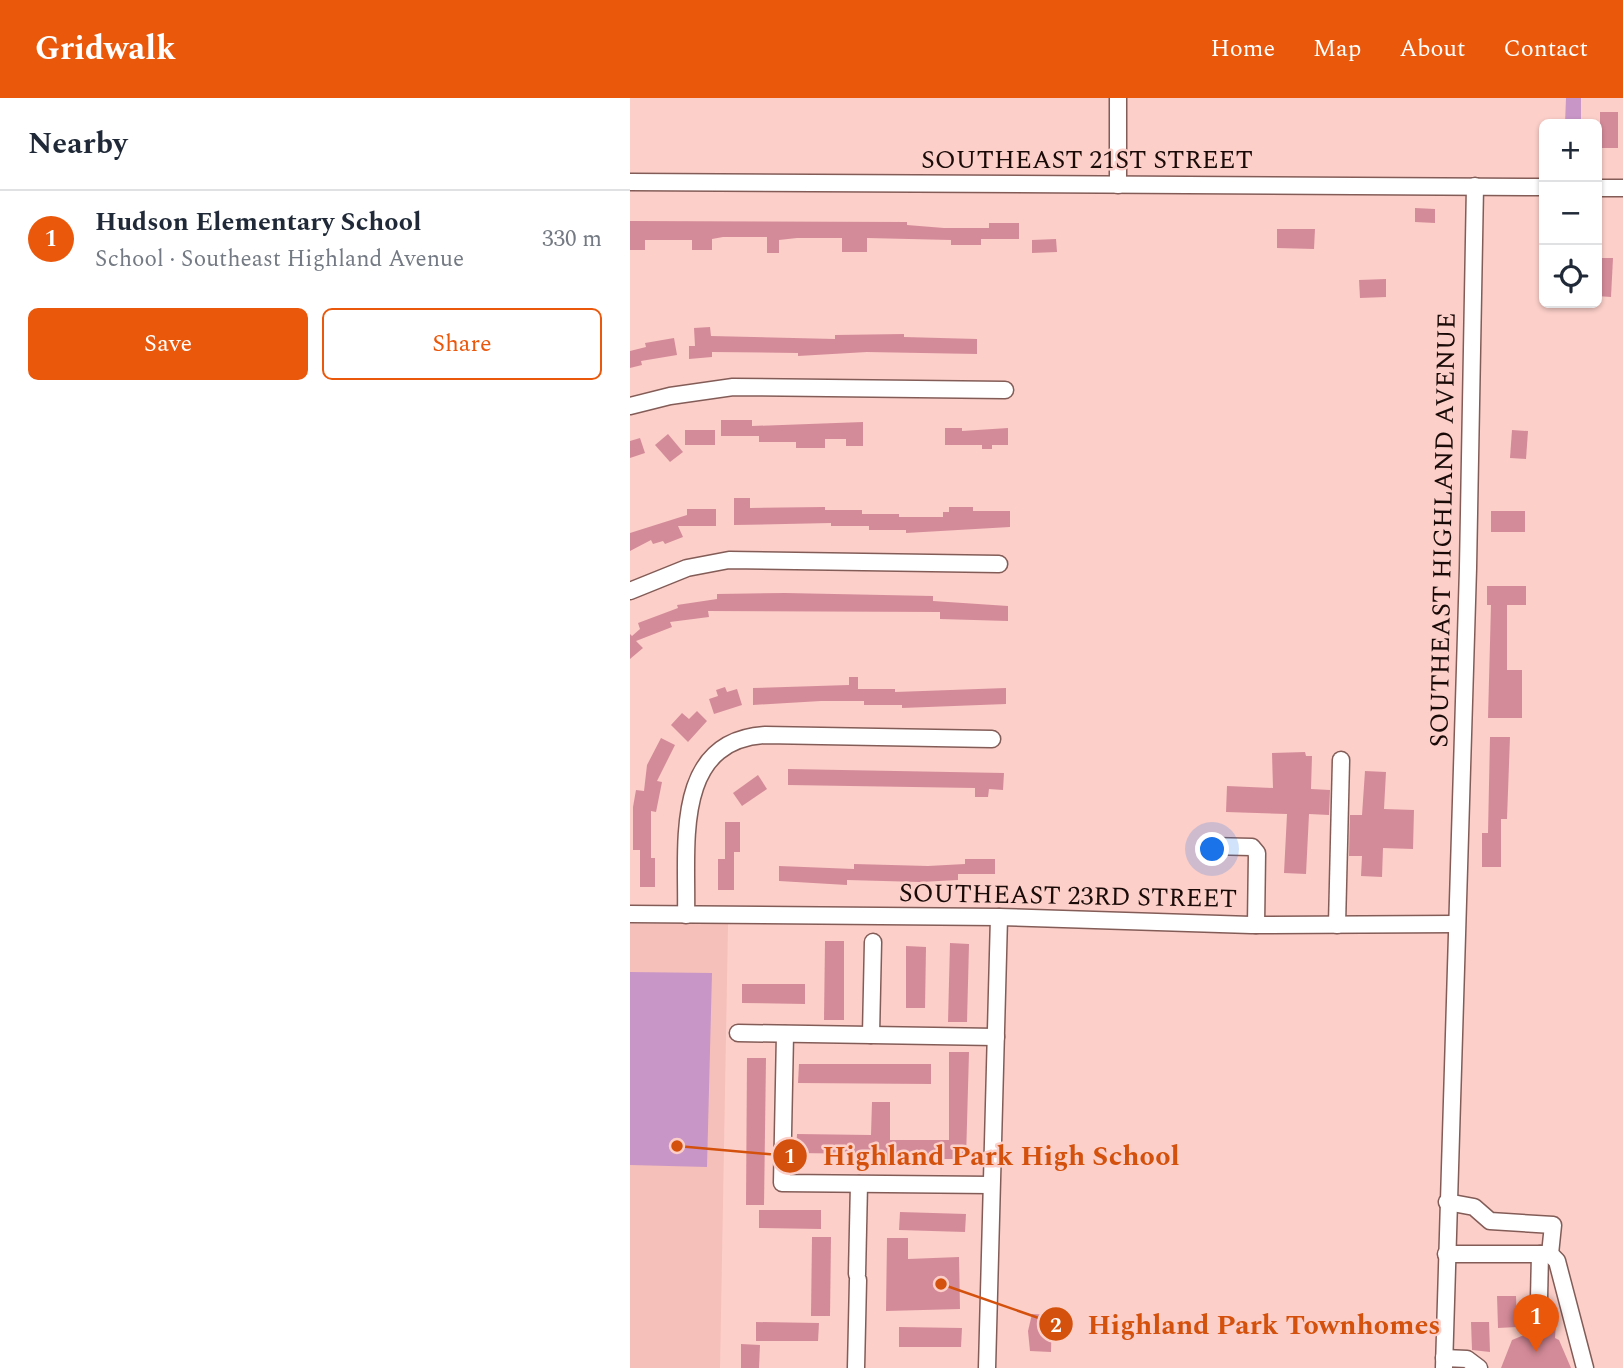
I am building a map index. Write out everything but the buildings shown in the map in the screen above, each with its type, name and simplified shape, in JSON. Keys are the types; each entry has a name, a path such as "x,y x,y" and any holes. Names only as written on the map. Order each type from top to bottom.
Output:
{"street":[{"path":"1118,98 1118,185"},
{"name":"SOUTHEAST 21ST STREET","path":"630,182 1539,187"},
{"name":"SOUTHEAST HIGHLAND AVENUE","path":"1456,924 1468,568 1475,186"},
{"path":"1602,187 1623,188"},
{"path":"630,407 670,396 733,387 1006,390"},
{"path":"630,591 687,568 729,560 999,564"},
{"path":"686,915 688,807 695,784 712,758 729,744 755,736 992,739"},
{"path":"1337,925 1341,760"},
{"path":"1208,846 1252,847 1257,853 1256,925"},
{"name":"SOUTHEAST 23RD STREET","path":"630,914 999,916 1256,925 1456,924"},
{"path":"987,1368 999,916"},
{"path":"1456,924 1444,1363 1467,1359 1479,1368"},
{"path":"871,1035 873,942"},
{"path":"738,1032 996,1037"},
{"path":"785,1034 782,1183 991,1185"},
{"path":"856,1368 859,1184"},
{"path":"1447,1202 1474,1206 1490,1221 1553,1225 1545,1254 1539,1299"},
{"path":"1446,1254 1545,1254 1558,1261 1585,1368"}],"shaded area":[{"path":"1566,98 1581,98 1581,119 1565,119"},
{"path":"630,924 728,924 720,1368 630,1368"},
{"path":"630,972 712,973 707,1167 630,1165"}],"place":[{"name":"Highland Park High School","path":"677,1146"},
{"name":"Highland Park Townhomes","path":"941,1284"},
{"name":"Hudson Elementary School","path":"1536,1352"}]}
